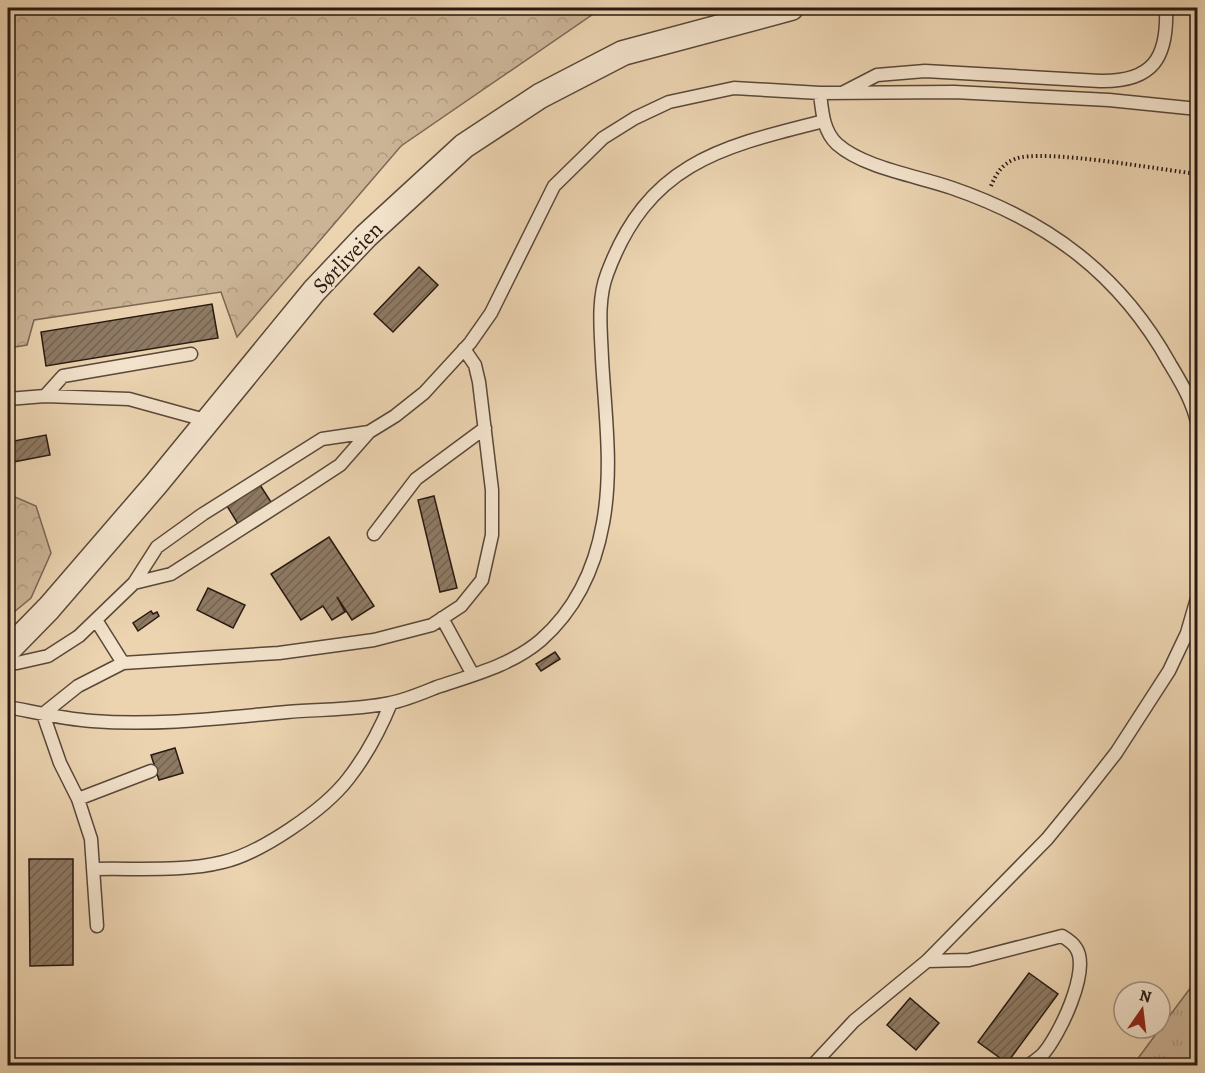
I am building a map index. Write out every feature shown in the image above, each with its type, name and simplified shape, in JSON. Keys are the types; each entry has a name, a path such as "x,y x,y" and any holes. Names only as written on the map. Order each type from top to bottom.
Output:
{"street":[{"name":"Sørliveien","path":"8,650 49,608 156,483 205,420 314,291 374,228 464,146 540,96 623,53 791,8"}],"lane":[{"path":"842,93 877,75 925,71 1100,81 1127,80 1143,74 1158,59 1167,32 1166,8"},
{"path":"134,583 171,574 340,465 369,432 395,416 423,393 464,349 491,312 554,186 603,138 635,118 669,102 734,88 820,93 954,92 1109,100 1197,109"},
{"path":"820,93 824,121 837,144 860,157 985,200 1024,217 1072,248 1104,276 1161,347 1193,405 1197,426"},
{"path":"8,707 95,722 173,723 391,703 509,662 540,641 565,616 581,590 595,559 603,524 609,481 601,307 606,276 626,232 651,195 684,168 741,142 824,121"},
{"path":"43,714 78,686 123,663 279,652 374,640 432,625 460,606 482,580 492,535 492,490 485,428 475,365 464,349"},
{"path":"45,396 63,376 69,374 191,354"},
{"path":"8,399 45,396 129,399 205,420"},
{"path":"374,534 416,479 485,428"},
{"path":"8,662 17,663 48,656 96,620 134,583 156,547 203,514 322,439 369,432"},
{"path":"812,1065 854,1022 927,961 1047,839 1116,753 1169,671 1187,633 1197,594"},
{"path":"442,618 473,675"},
{"path":"96,620 123,663"},
{"path":"95,869 190,866 221,863 247,856 280,836 348,780 372,743 391,703"},
{"path":"43,714 60,763 78,799 91,839 95,869 97,926"},
{"path":"78,799 151,771"},
{"path":"927,961 969,960 1062,936 1069,940 1078,950 1080,960 1073,1001 1044,1053 1028,1065"}],"path":[{"path":"985,200 1002,167 1024,157 1057,157 1197,174"}],"green space":[{"path":"8,8 602,8 401,146 237,337 221,292 34,320 27,345 8,348"},
{"path":"8,494 36,506 51,553 31,598 8,617"},
{"path":"1197,979 1197,1065 1133,1065 1152,1040 1172,1040 1172,1013"}],"building":[{"path":"419,267 438,285 393,332 374,314"},
{"path":"212,304 218,338 46,366 41,332"},
{"path":"46,435 50,455 8,463 8,442"},
{"path":"260,485 271,502 238,524 227,506"},
{"path":"434,496 457,588 440,592 418,500"},
{"path":"329,537 374,606 352,620 337,597 345,612 332,620 323,606 301,620 271,574"},
{"path":"208,588 245,605 233,628 197,610"},
{"path":"151,611 153,614 157,612 159,616 138,631 133,623"},
{"path":"555,652 560,659 541,671 536,664"},
{"path":"175,748 183,773 159,780 151,755"},
{"path":"29,859 73,859 73,965 30,966"},
{"path":"1029,973 1058,994 1007,1063 978,1042"},
{"path":"910,998 939,1023 916,1050 887,1025"}]}
